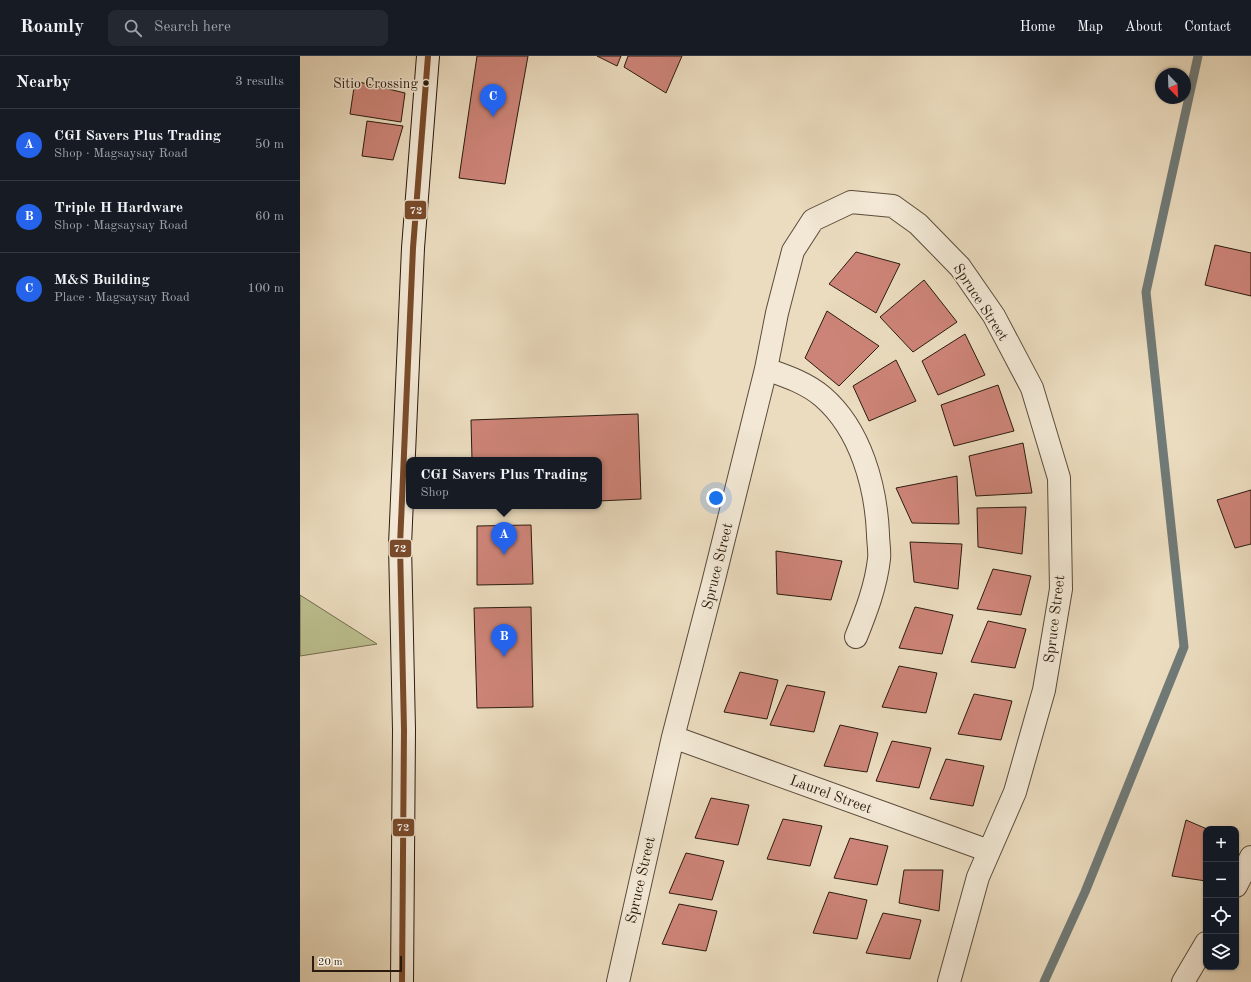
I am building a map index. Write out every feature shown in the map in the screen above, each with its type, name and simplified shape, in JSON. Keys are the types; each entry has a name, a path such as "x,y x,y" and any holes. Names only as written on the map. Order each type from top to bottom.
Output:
{"street":[{"path":"402,982 404,730 400,545 413,248 428,56"},
{"name":"Spruce Street","path":"618,982 673,737 766,369 777,313 793,251 813,220 851,202 893,206 918,224 960,267 994,316 1032,388 1059,478 1061,589 1044,690 1015,792 978,876 949,982"},
{"path":"766,369 796,380 823,397 846,423 864,460 877,508 879,558 870,601 856,637"},
{"name":"Laurel Street","path":"673,737 989,851"},
{"path":"1239,880 1251,857"},
{"path":"1183,982 1203,948"}],"green space":[{"path":"300,595 377,644 300,656"}],"building":[{"path":"477,56 528,56 505,184 459,178"},
{"path":"597,56 621,56 617,66"},
{"path":"628,56 682,56 666,93 624,67"},
{"path":"355,81 405,93 401,122 350,114"},
{"path":"367,121 403,126 393,160 362,156"},
{"path":"1215,245 1251,253 1251,296 1205,285"},
{"path":"856,252 900,264 876,313 829,284"},
{"path":"924,280 957,322 913,352 880,317"},
{"path":"827,311 879,346 839,386 805,358"},
{"path":"965,334 985,375 938,395 922,361"},
{"path":"896,360 916,401 869,421 853,386"},
{"path":"998,385 1014,431 954,446 941,405"},
{"path":"638,414 641,499 602,501 602,457 472,457 471,420"},
{"path":"1023,443 1032,493 976,496 969,456"},
{"path":"957,476 959,524 912,523 896,488"},
{"path":"1251,490 1251,544 1235,548 1217,500"},
{"path":"1026,507 1022,554 978,547 977,508"},
{"path":"531,525 533,584 477,585 477,526"},
{"path":"910,542 962,544 958,589 914,582"},
{"path":"776,551 842,561 831,600 777,594"},
{"path":"993,569 1031,576 1021,615 977,609"},
{"path":"531,607 533,707 477,708 474,608"},
{"path":"915,607 953,615 942,654 899,648"},
{"path":"988,621 1026,629 1015,668 971,662"},
{"path":"899,666 937,673 926,713 882,707"},
{"path":"740,672 778,680 767,719 724,712"},
{"path":"787,685 825,692 814,732 770,725"},
{"path":"974,694 1012,701 1001,740 958,734"},
{"path":"840,725 878,733 867,772 824,766"},
{"path":"892,741 931,748 919,788 876,781"},
{"path":"946,759 984,766 973,806 930,799"},
{"path":"711,798 749,805 738,845 695,838"},
{"path":"783,819 822,826 810,866 767,859"},
{"path":"1186,820 1203,827 1203,881 1172,876"},
{"path":"850,838 888,846 877,885 834,878"},
{"path":"686,853 724,861 712,900 669,893"},
{"path":"904,870 943,870 939,911 899,903"},
{"path":"829,892 867,900 857,939 813,933"},
{"path":"679,904 717,911 706,951 662,944"},
{"path":"883,913 921,920 910,959 866,953"}],"waterway":[{"path":"1044,982 1085,892 1184,647 1146,292 1198,56"}],"transit line":[{"name":"72","path":"402,982 404,730 400,545 413,248 428,56"}],"place":[{"name":"Sitio Crossing","path":"426,83"},
{"name":"M&S Building","path":"493,117"},
{"name":"CGI Savers Plus Trading","path":"504,555"},
{"name":"Triple H Hardware","path":"504,657"}]}
